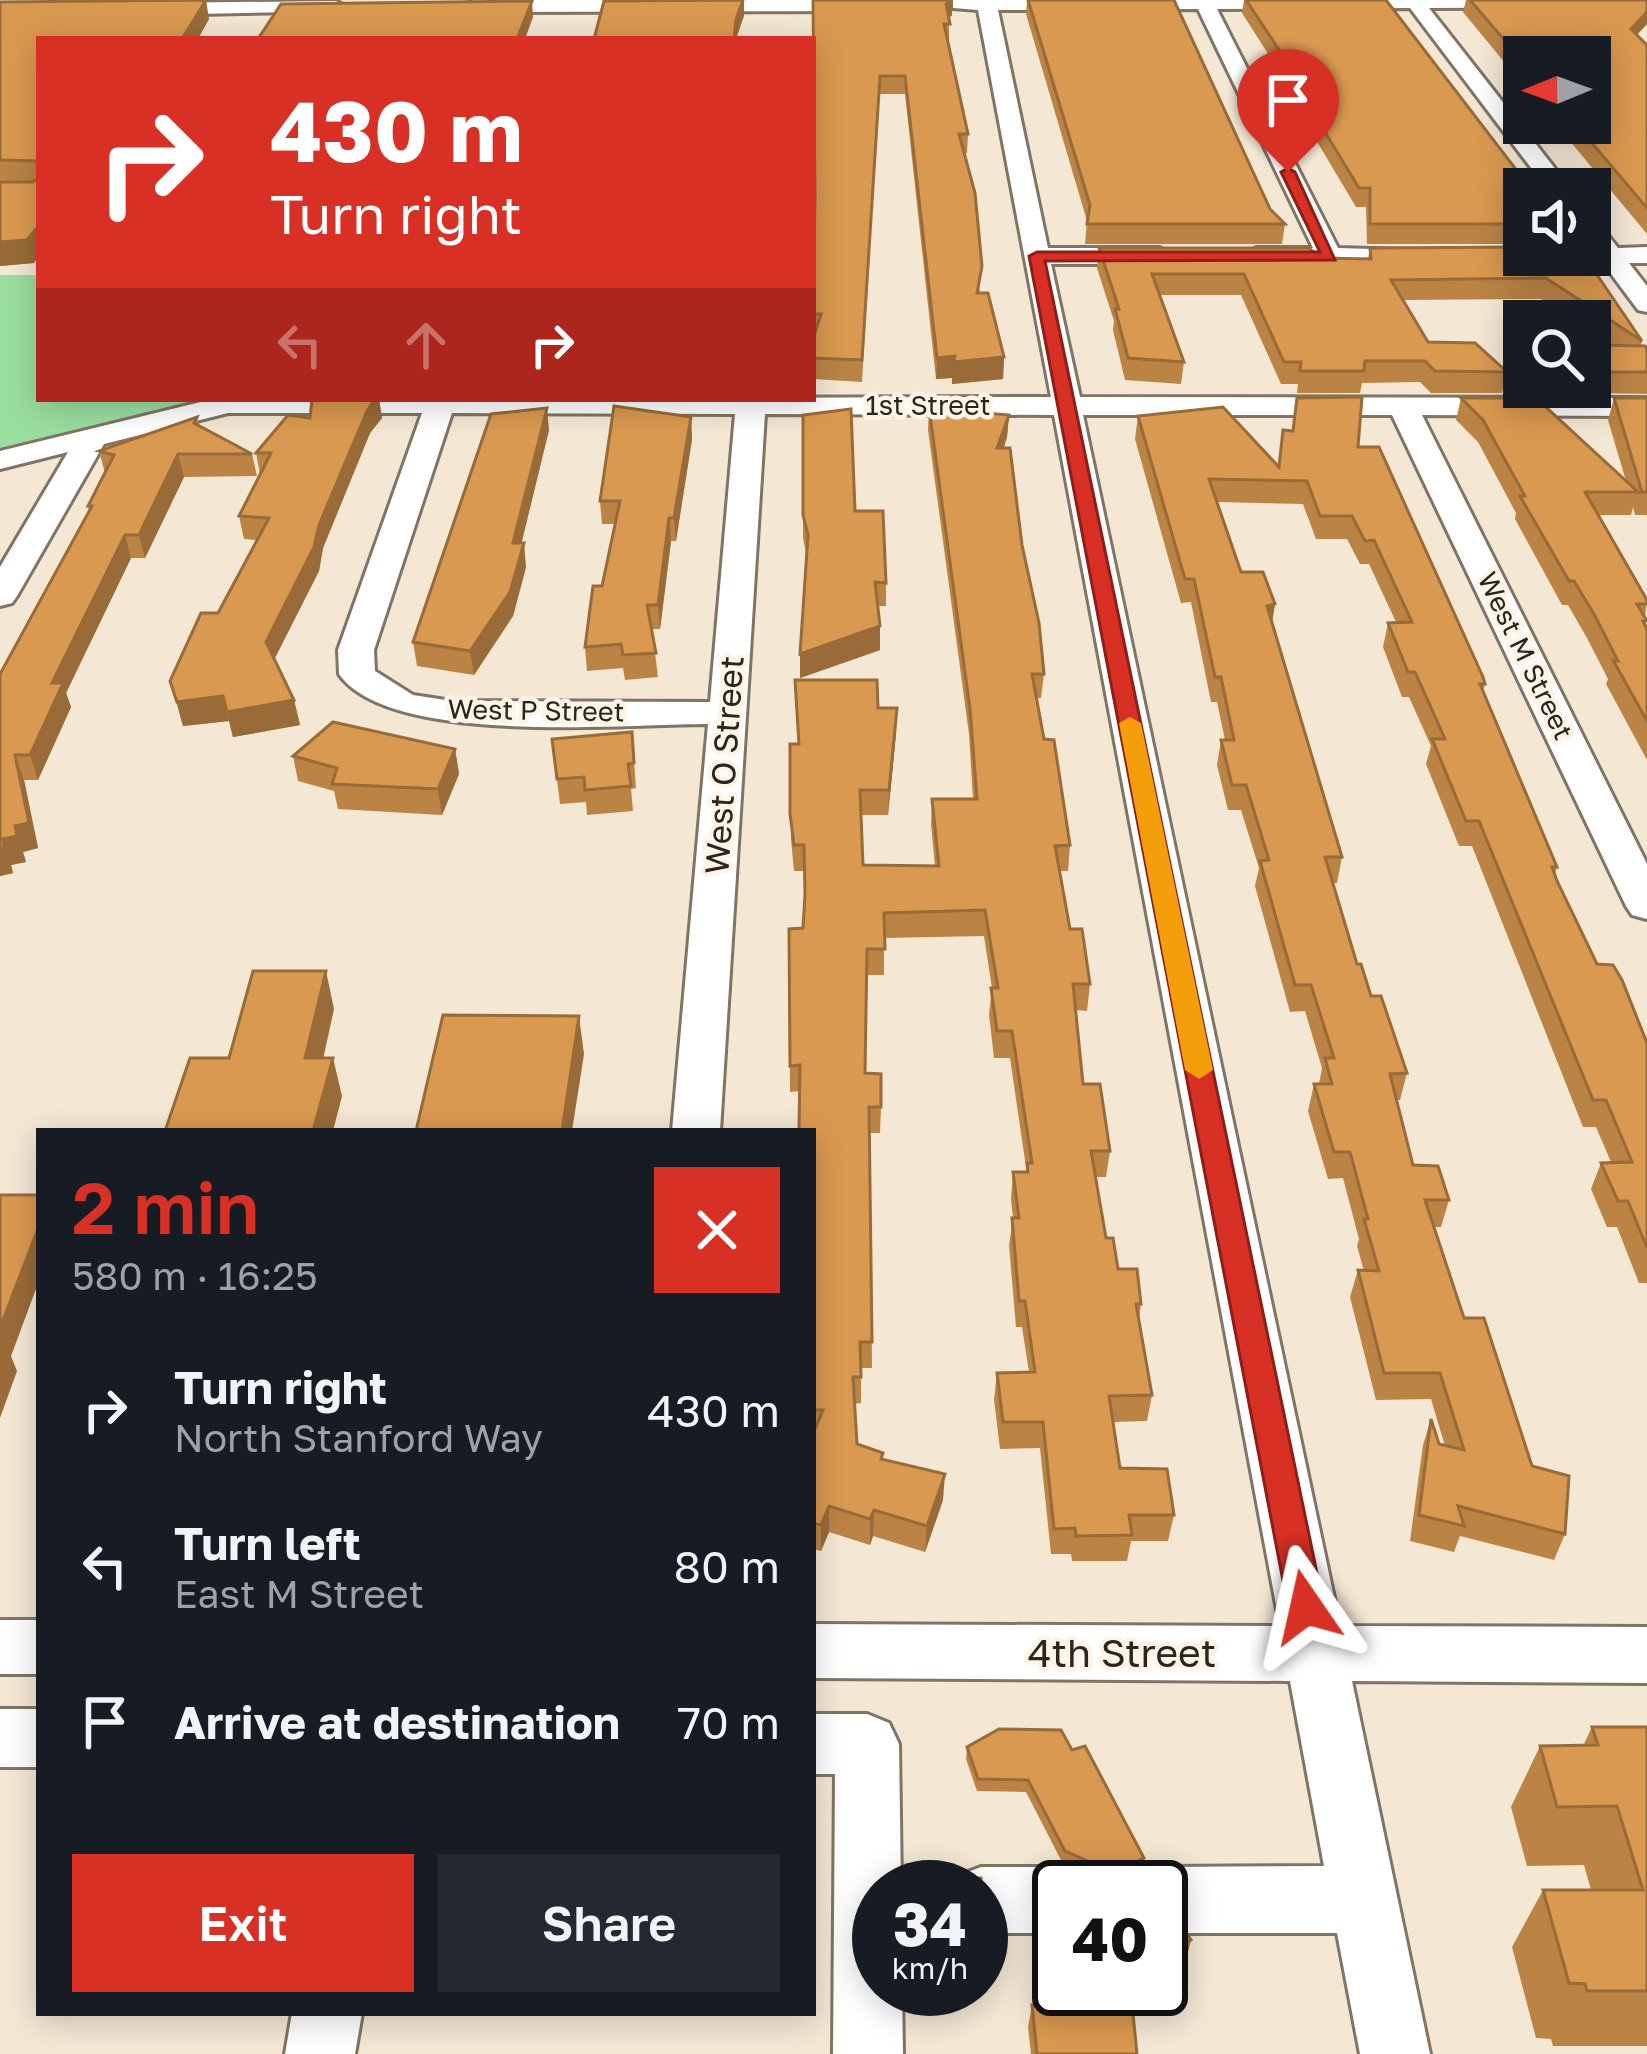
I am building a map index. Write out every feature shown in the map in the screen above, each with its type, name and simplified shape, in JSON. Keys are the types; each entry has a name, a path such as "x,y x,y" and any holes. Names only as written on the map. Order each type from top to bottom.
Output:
{"street":[{"path":"1625,1 1647,22"},
{"path":"941,4 1647,1"},
{"path":"987,2 1395,2054"},
{"path":"1415,2 1543,168"},
{"path":"1205,3 1330,256"},
{"path":"458,6 574,14 779,14 895,4"},
{"path":"118,9 369,7"},
{"path":"1611,255 1647,255"},
{"path":"1037,256 1195,256"},
{"path":"1240,256 1446,256"},
{"path":"1493,256 1503,256"},
{"path":"1611,256 1647,304"},
{"name":"West P Street","path":"441,402 356,650 357,674 375,694 409,707 452,712 727,713"},
{"name":"West O Street","path":"696,1128 751,402"},
{"name":"1st Street","path":"0,460 228,404 1647,407"},
{"name":"West M Street","path":"1403,407 1647,906"},
{"path":"0,596 93,436"},
{"path":"0,1647 36,1647"},
{"name":"4th Street","path":"816,1651 1647,1655"},
{"path":"0,1738 36,1738"},
{"path":"840,1744 865,1860"},
{"path":"1188,1900 1364,1899"},
{"path":"320,2054 326,2016"},
{"path":"868,2054 869,2016"}],"green space":[{"path":"0,275 36,275 36,402 198,402 0,451"}],"building":[{"path":"206,0 184,36 36,36 36,161 0,160 0,2"},
{"path":"743,0 734,36 595,36 604,1"},
{"path":"813,0 951,0 946,4 950,24 944,24 968,134 959,134 975,193 982,266 977,293 988,293 1004,357 953,362 955,356 937,358 905,76 880,76 862,360 816,358 821,314 816,314"},
{"path":"1028,0 1174,0 1270,209 1285,224 1087,224 1090,205"},
{"path":"1246,0 1386,0 1515,168 1503,168 1503,224 1370,224 1370,188 1359,188 1297,86 1303,86"},
{"path":"1470,0 1647,0 1647,12 1631,29 1647,45 1647,208 1593,144 1611,144 1611,36 1503,38"},
{"path":"532,1 518,36 260,36 281,4"},
{"path":"36,180 36,229 27,240 0,242 0,182"},
{"path":"1503,247 1503,276 1598,276 1642,341 1611,321 1611,300 1580,300 1546,278 1391,280 1428,342 1475,343 1503,372 1435,371 1425,361 1365,361 1364,371 1300,371 1301,362 1284,362 1244,274 1152,274 1184,362 1128,358 1115,309 1119,309 1099,248 1309,248 1320,258 1371,259 1370,248"},
{"path":"1611,345 1645,346 1647,372 1611,372"},
{"path":"1362,397 1358,447 1379,447 1483,677 1485,684 1480,684 1557,867 1552,867 1557,881 1597,964 1613,965 1622,980 1647,1043 1647,1248 1628,1201 1618,1201 1601,1163 1632,1162 1606,1100 1593,1100 1479,821 1466,821 1432,739 1445,739 1415,672 1408,672 1388,623 1412,622 1374,540 1365,541 1352,516 1320,516 1307,481 1209,479 1241,572 1263,572 1275,604 1267,606 1342,857 1325,857 1357,964 1361,964 1371,996 1381,996 1407,1073 1390,1074 1413,1165 1438,1166 1449,1200 1425,1200 1464,1318 1484,1318 1532,1466 1569,1476 1565,1534 1458,1506 1464,1526 1419,1515 1431,1419 1439,1444 1464,1450 1440,1373 1384,1373 1358,1270 1379,1271 1364,1219 1368,1219 1350,1152 1334,1152 1314,1084 1332,1084 1325,1058 1334,1058 1311,985 1295,985 1260,861 1269,860 1246,785 1232,785 1221,740 1234,740 1221,677 1215,677 1194,579 1185,579 1138,416 1223,407 1279,467 1283,430 1293,431 1297,398"},
{"path":"1461,398 1503,398 1503,408 1547,408 1638,492 1585,492 1647,600 1647,604 1637,604 1647,621 1643,621 1647,629 1647,721 1594,614 1574,581 1569,581 1520,496 1525,496 1483,420"},
{"path":"1614,398 1647,398 1647,492 1642,492"},
{"path":"312,402 373,402 319,525 314,547 266,642 294,700 227,712 223,696 177,702 170,681 201,613 218,613 269,518 239,516 271,453 256,453 288,415 310,418"},
{"path":"614,406 691,417 674,518 669,518 658,605 647,605 656,653 623,655 621,644 585,647 593,586 602,586 620,501 600,501"},
{"path":"547,408 513,543 524,543 510,592 470,651 413,642 491,414"},
{"path":"929,408 1009,415 997,448 1010,448 1044,674 1032,674 1044,739 1054,740 1070,845 1055,846 1070,929 1082,929 1090,984 1073,984 1083,1084 1100,1084 1110,1151 1091,1151 1106,1238 1113,1238 1118,1269 1137,1269 1141,1304 1136,1304 1152,1395 1109,1396 1120,1468 1167,1469 1174,1515 1129,1515 1132,1535 1076,1536 1075,1528 1054,1529 1043,1422 1003,1422 997,1373 1035,1372 1025,1301 1019,1301 1012,1218 1019,1218 1013,1172 1028,1172 1027,1163 1032,1163 1012,1031 997,1031 991,988 998,988 985,910 884,913 885,949 867,949 865,1073 881,1074 881,1107 869,1107 872,1342 860,1342 861,1377 853,1377 857,1444 883,1453 881,1459 945,1474 927,1526 874,1510 870,1519 829,1506 821,1525 816,1524 816,1427 823,1410 816,1410 816,1128 799,1128 800,1065 790,1066 789,929 803,928 805,895 804,845 794,845 790,814 790,744 799,744 795,680 877,680 878,708 897,708 889,790 860,790 863,865 939,866 932,799 977,799 970,709"},
{"path":"851,409 855,511 883,511 886,583 875,582 880,626 800,654 808,535 803,515 803,415"},
{"path":"197,417 194,423 252,454 178,454 139,535 125,535 52,683 63,683 30,755 15,755 29,823 15,826 17,836 3,839 0,849 0,674 92,506 88,506 114,455 99,451"},
{"path":"333,722 455,749 438,789 332,784 337,768 293,756"},
{"path":"632,732 631,786 585,790 584,777 557,779 552,739"},
{"path":"253,971 326,971 305,1058 333,1058 314,1128 166,1128 190,1058 229,1058"},
{"path":"443,1015 579,1016 562,1128 417,1128"},
{"path":"0,1195 36,1195 36,1234 0,1328"},
{"path":"1592,1727 1647,1727 1647,1991 1587,1991 1585,1984 1569,1983 1543,1890 1643,1890 1617,1806 1557,1807 1540,1746 1598,1745"},
{"path":"999,1729 1061,1730 1072,1750 1085,1746 1144,1858 1085,1860 1065,1851 1028,1780 978,1779 967,1747"},
{"path":"1033,2016 1133,2016 1137,2054 1037,2054"}],"slow traffic":[{"path":"1130,723 1199,1070"}],"route":[{"path":"1288,172 1330,256 1037,256 1306,1607"}]}
